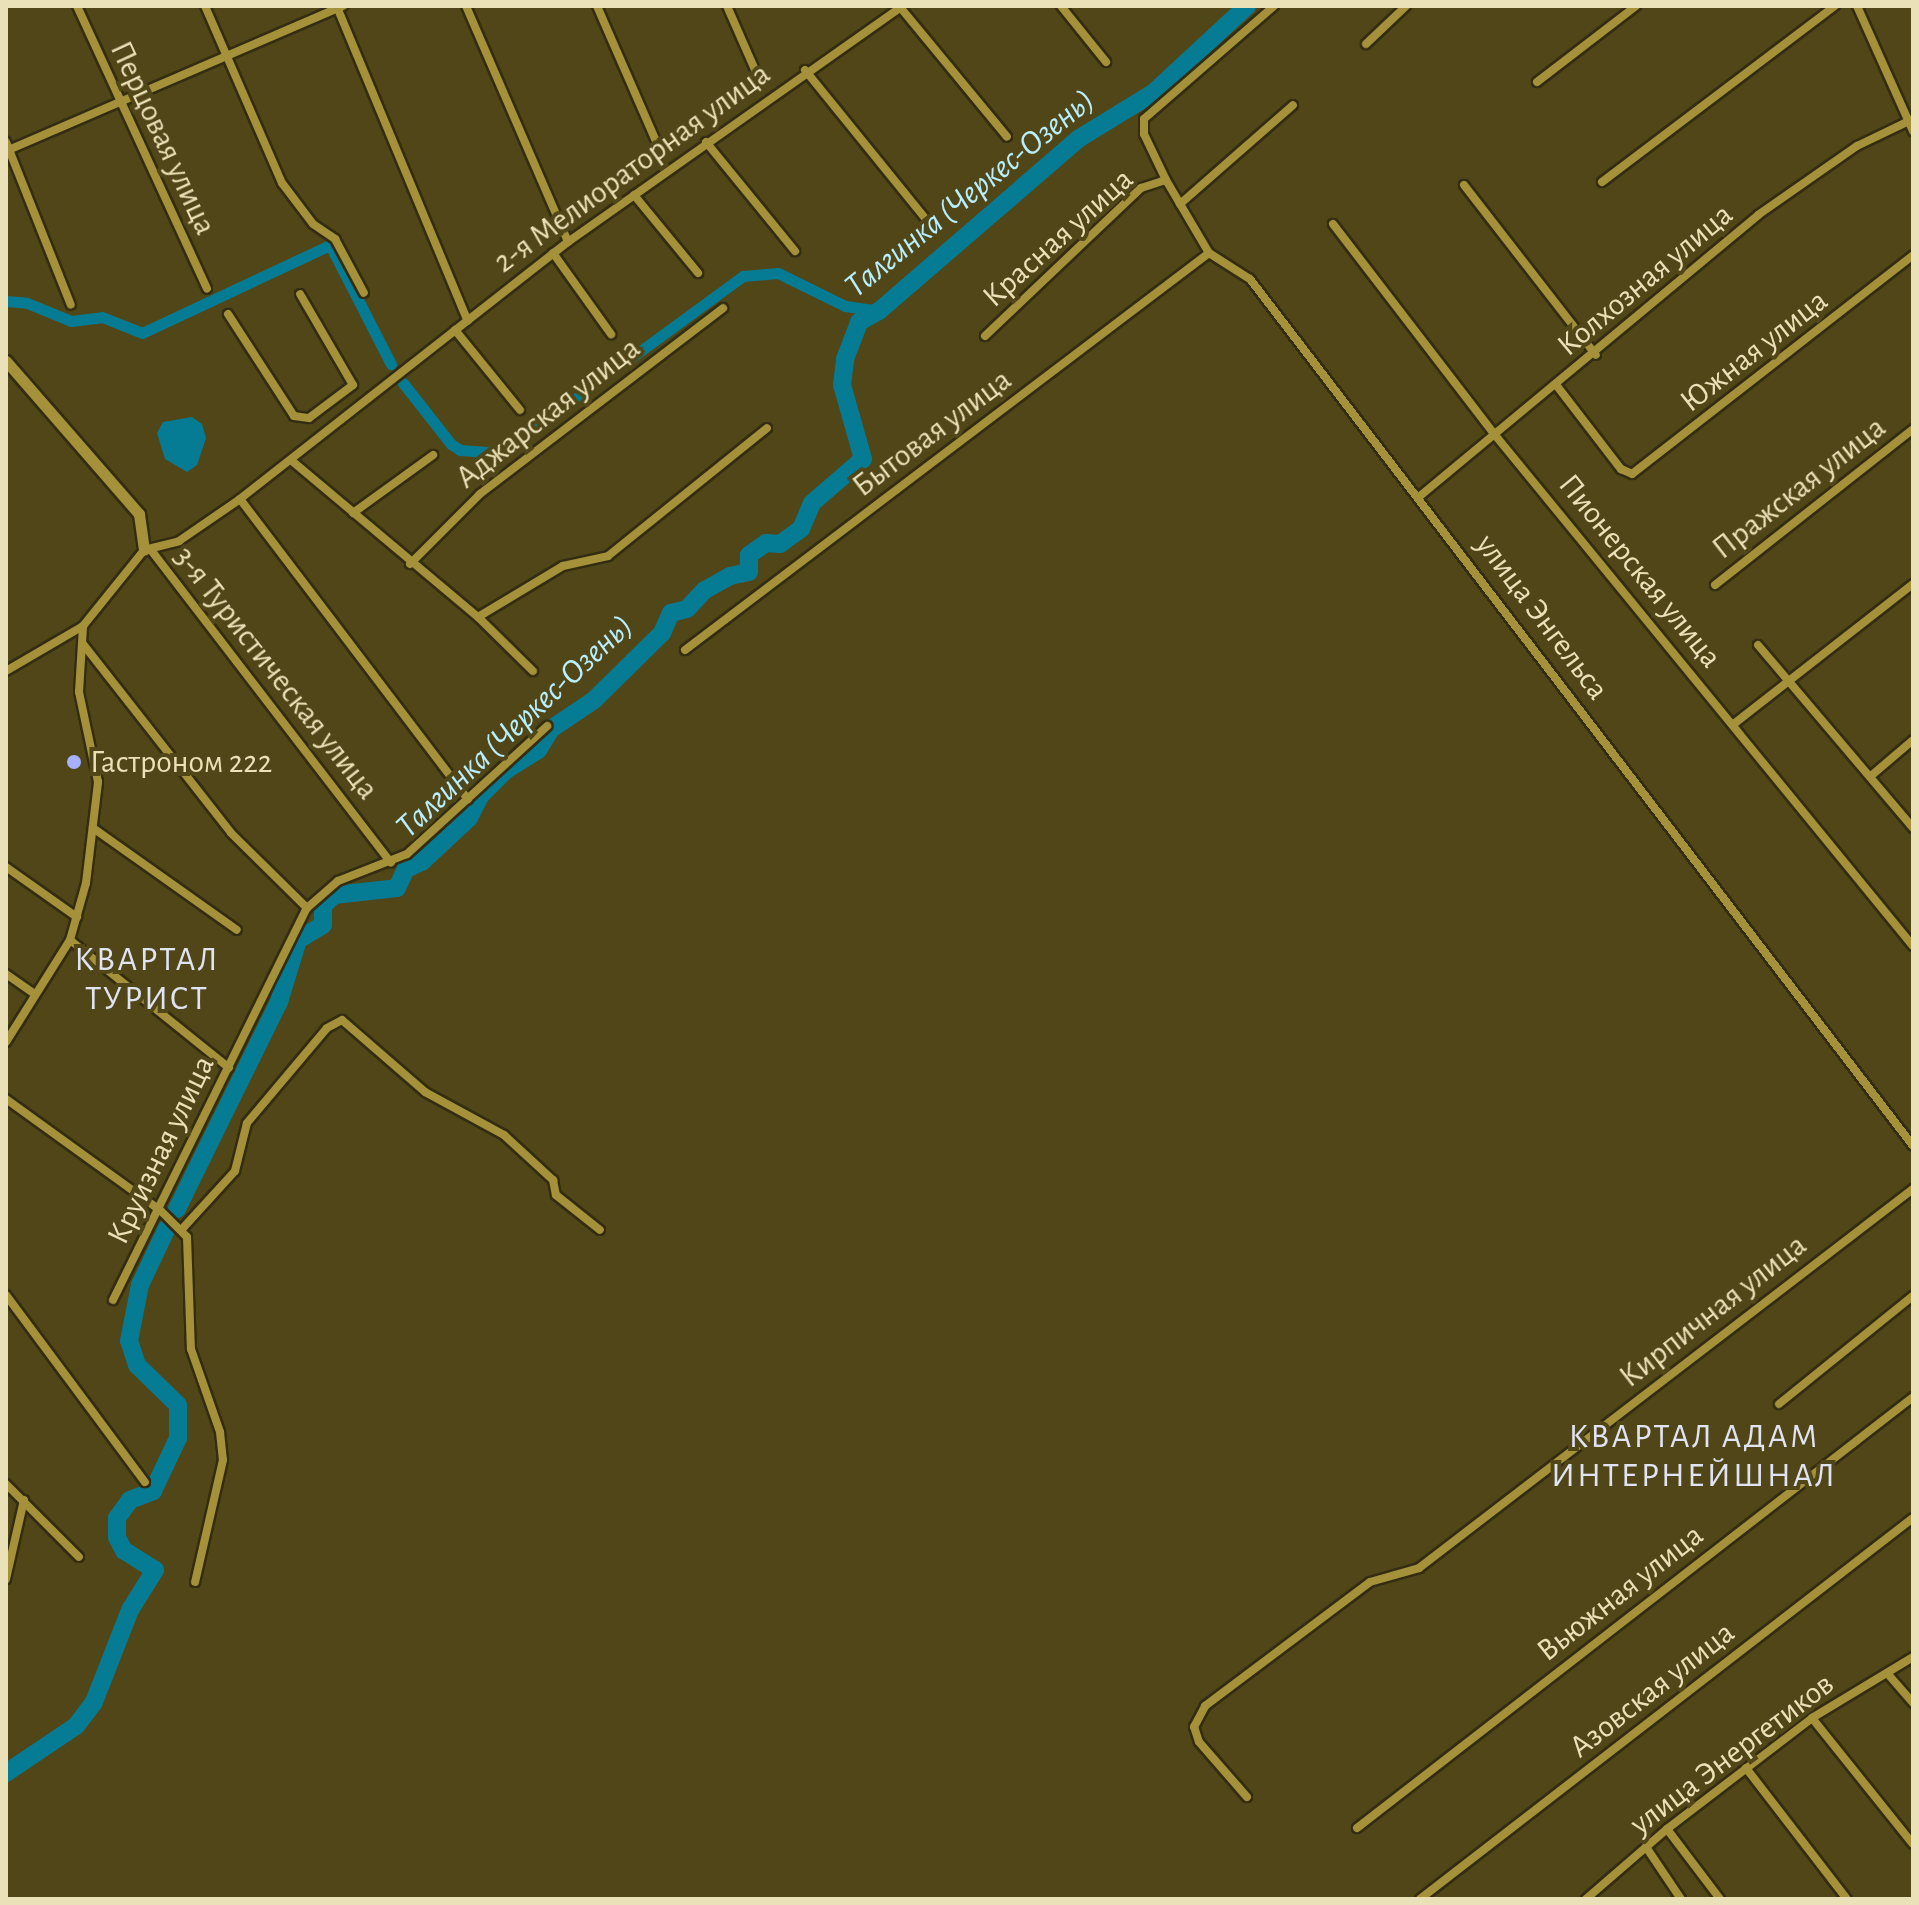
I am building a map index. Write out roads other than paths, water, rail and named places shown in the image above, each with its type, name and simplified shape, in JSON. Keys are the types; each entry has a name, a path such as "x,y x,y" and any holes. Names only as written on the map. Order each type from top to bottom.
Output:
{"street":[{"name":"Перцовая улица","path":"77,6 117,103 207,289"},
{"path":"205,6 282,183 313,224 335,239 364,293"},
{"path":"466,6 568,242"},
{"path":"597,6 660,150"},
{"path":"727,6 760,81"},
{"path":"1061,6 1106,62"},
{"name":"улица Энгельса","path":"1274,6 1144,119 1144,134 1166,180 1209,253 1250,279 1420,496 1913,1146"},
{"path":"1366,44 1406,6"},
{"path":"1537,82 1636,6"},
{"path":"1602,182 1835,6"},
{"path":"71,305 7,147 339,7 468,321"},
{"path":"901,7 1007,137"},
{"name":"2-я Мелиораторная улица","path":"147,550 179,541 240,499 553,253 805,70 901,7"},
{"path":"1861,7 1913,131"},
{"path":"805,70 929,223"},
{"path":"1180,204 1293,105"},
{"name":"Колхозная улица","path":"1420,496 1596,355 1758,215 1857,146 1910,120"},
{"path":"706,142 795,251"},
{"name":"Красная улица","path":"985,336 1141,188 1166,180"},
{"path":"1464,185 1596,355"},
{"path":"634,195 698,273"},
{"name":"Пионерская улица","path":"1333,224 1495,435 1735,723 1913,946"},
{"path":"553,253 611,334"},
{"name":"Бытовая улица","path":"685,650 1209,253"},
{"name":"Южная улица","path":"1557,386 1621,469 1632,474 1913,255"},
{"path":"300,294 364,401"},
{"name":"Аджарская улица","path":"410,564 480,494 723,308"},
{"path":"228,314 300,420 353,385"},
{"path":"455,330 520,410"},
{"path":"6,361 139,514 147,550 83,626 6,671"},
{"path":"478,617 563,566 608,556 767,428"},
{"name":"Пражская улица","path":"1715,585 1913,429"},
{"path":"353,513 433,455"},
{"path":"292,461 410,564 478,617 533,671"},
{"path":"240,499 468,799"},
{"name":"3-я Туристическая улица","path":"147,550 391,863"},
{"path":"1735,723 1913,584"},
{"path":"6,1042 70,940 77,917 98,782 79,692 83,626"},
{"path":"82,643 231,833 307,908"},
{"path":"1758,645 1872,775 1913,828"},
{"name":"Круизная улица","path":"113,1300 307,908 338,881 391,863 468,799 547,726"},
{"path":"1872,775 1913,740"},
{"path":"93,828 237,930"},
{"path":"6,867 77,917"},
{"path":"70,940 229,1068"},
{"path":"6,974 35,994"},
{"path":"183,1228 235,1171 247,1123 327,1028 342,1020 425,1092 504,1135 553,1180 556,1195 600,1230"},
{"path":"6,1099 183,1228 189,1248 191,1349 220,1432 223,1460 195,1582"},
{"name":"Кирпичная улица","path":"1247,1797 1199,1742 1194,1727 1205,1706 1370,1582 1419,1568 1913,1189"},
{"path":"6,1295 145,1482"},
{"path":"1779,1404 1913,1296"},
{"name":"Вьюжная улица","path":"1357,1828 1913,1397"},
{"path":"6,1484 79,1557"},
{"path":"6,1579 24,1500"},
{"name":"Азовская улица","path":"1420,1899 1913,1518"},
{"name":"улица Энергетиков","path":"1586,1899 1667,1829 1812,1718 1913,1657"},
{"path":"1887,1673 1913,1703"},
{"path":"1812,1718 1913,1844"},
{"path":"1746,1768 1847,1899"},
{"path":"1667,1829 1720,1899"},
{"path":"1646,1847 1681,1899"}],"water":[{"path":"192,417 202,424 206,438 197,465 187,472 165,459 157,433 163,422"}],"waterway":[{"name":"Талгинка (Черкес-Озень)","path":"177,1209 279,1002 298,940 323,925 323,906 334,895 397,888 406,869 423,861 469,818 480,796 506,770 538,750 551,729 594,700 662,633 671,613 687,609 705,590 730,576 749,572 749,555 766,543 780,544 801,529 812,503 863,459 842,385 845,359 859,322 879,311 1078,139 1153,93 1247,6"},
{"path":"6,301 27,303 71,321 102,317 142,333 330,245 391,364"},
{"path":"403,383 451,444 460,450 501,453 743,276 778,273 845,306 879,311"},
{"name":"Талгинка (Черкес-Озень)","path":"6,1773 76,1726 94,1702 130,1610 155,1570 124,1551 117,1537 117,1518 130,1500 153,1491 178,1438 178,1405 137,1365 129,1341 140,1285 167,1228"}],"place":[{"name":"Гастроном 222","path":"74,762"}],"district":[{"name":"КВАРТАЛ ТУРИСТ","path":"147,980"},
{"name":"КВАРТАЛ АДАМ ИНТЕРНЕЙШНАЛ","path":"1694,1456"}]}
